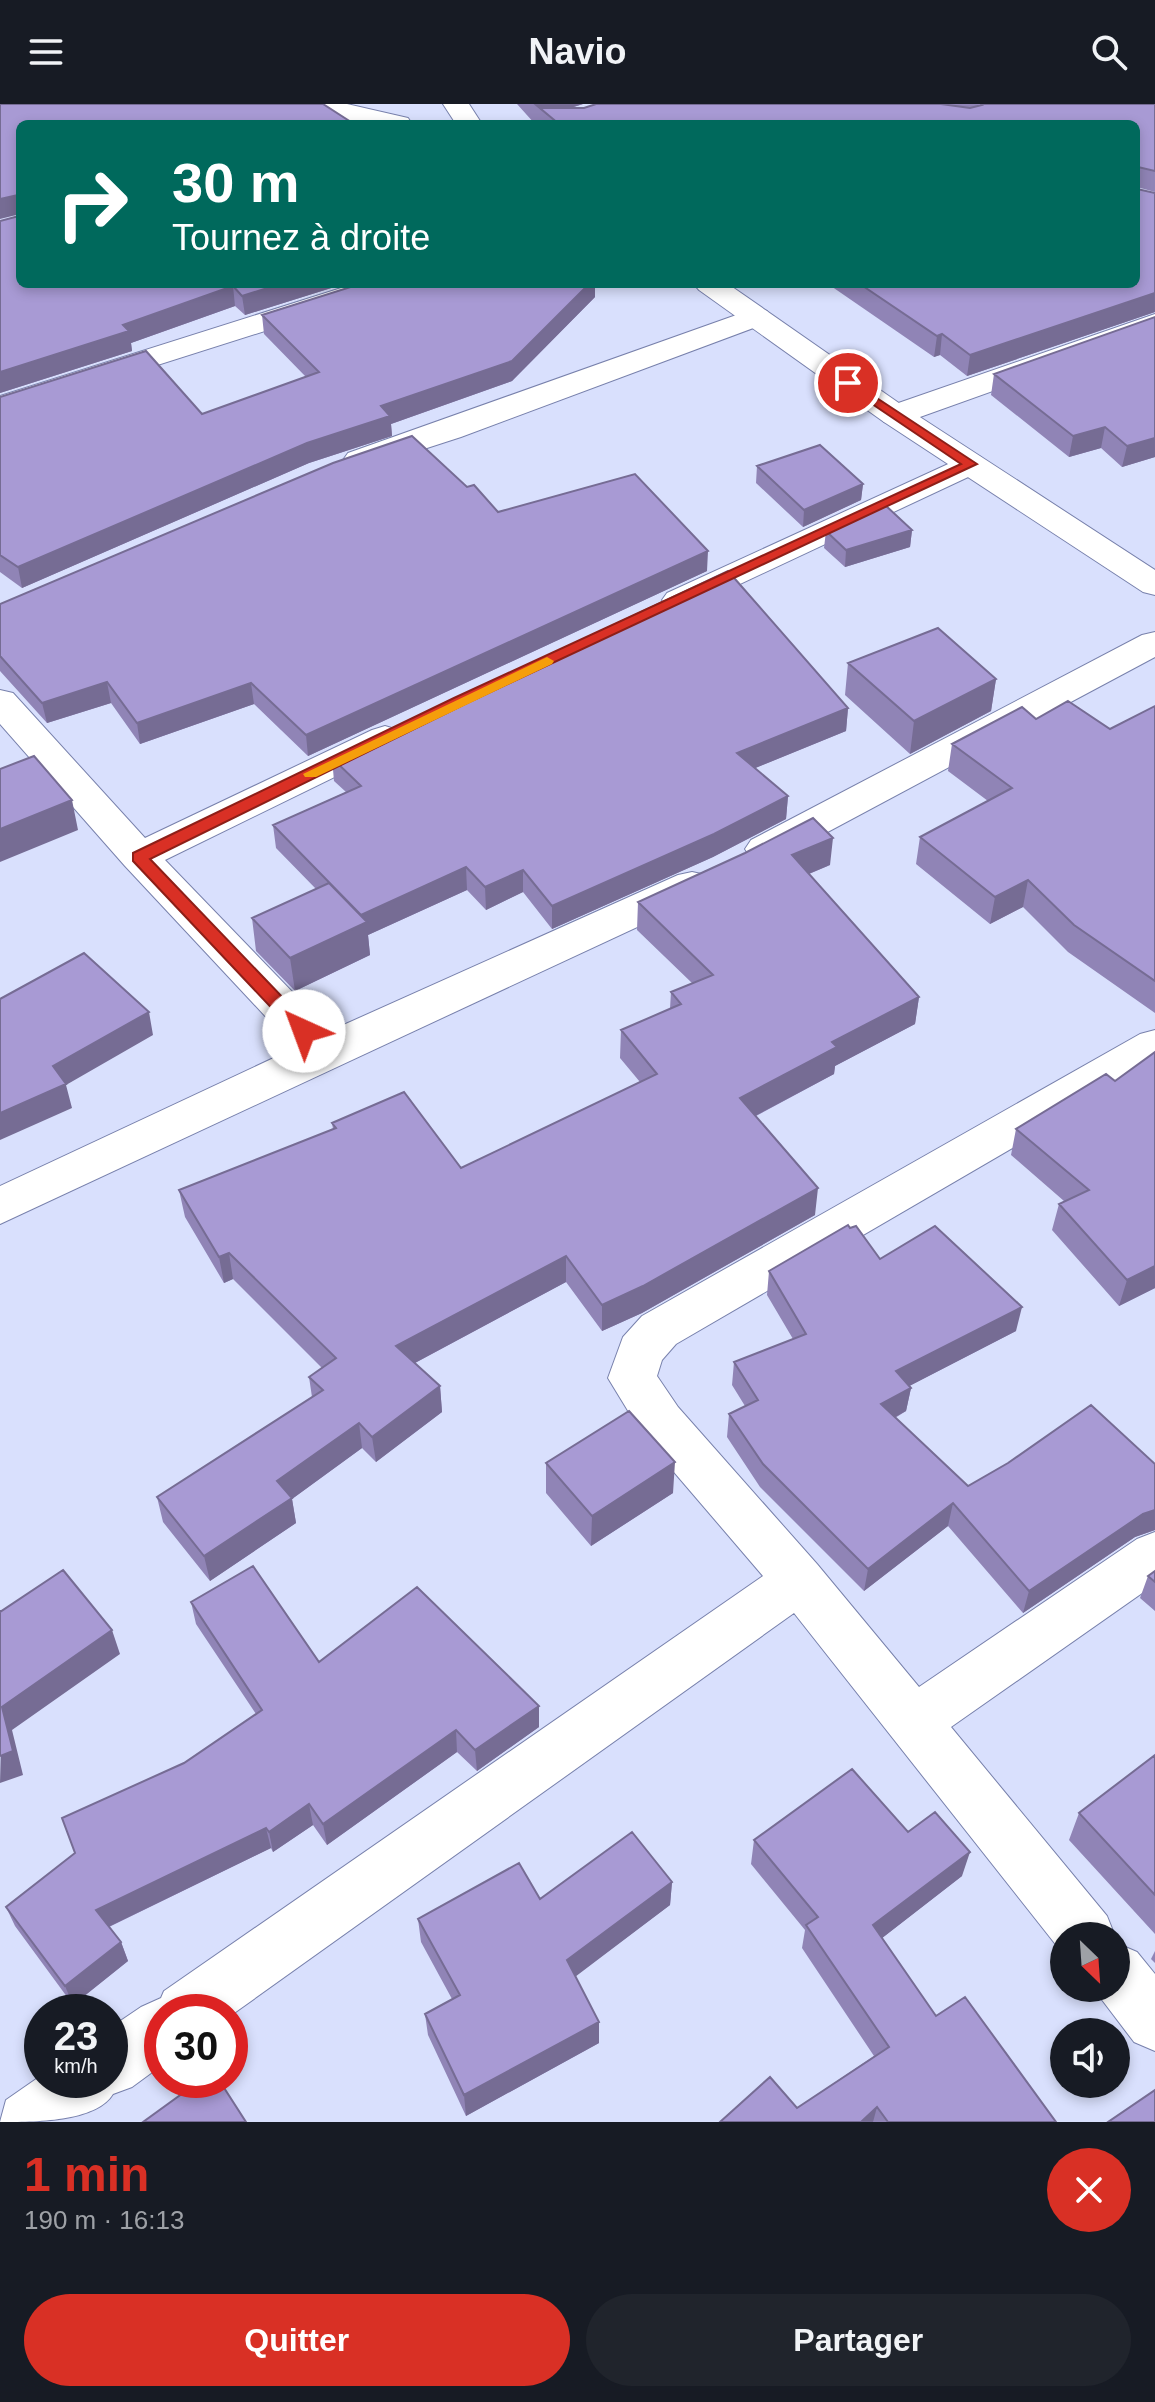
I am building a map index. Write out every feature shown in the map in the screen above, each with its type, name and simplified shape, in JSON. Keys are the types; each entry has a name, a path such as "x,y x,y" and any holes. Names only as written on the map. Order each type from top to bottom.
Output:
{"street":[{"path":"313,104 371,120"},
{"path":"0,406 371,288"},
{"path":"715,288 895,415 1155,585"},
{"path":"336,468 450,430 756,317"},
{"path":"895,415 1155,323"},
{"path":"647,615 970,464"},
{"path":"0,1206 324,1052 728,869 1155,643"},
{"path":"0,701 139,857 324,1052"},
{"path":"139,857 418,721"},
{"path":"1075,1922 799,1580 661,1422 632,1378 640,1351 659,1330 1155,1045"},
{"path":"913,1722 1155,1555"},
{"path":"211,1994 799,1580"},
{"path":"1130,1990 1155,2021"},
{"path":"28,2122 62,2098"}],"building":[{"path":"0,104 323,104 348,120 16,120 16,195 0,199"},
{"path":"535,104 540,104 542,108 584,108 596,104 941,104 970,108 981,104 1155,104 1155,171 1140,167 1140,120 554,120"},
{"path":"1140,190 1155,193 1155,293 970,355 942,334 937,336 866,288 1140,288"},
{"path":"16,217 16,288 227,288 123,325 129,331 0,372 0,221"},
{"path":"235,288 267,288 242,296"},
{"path":"347,288 585,288 512,361 381,406 390,416 307,443 18,567 0,555 0,397 146,351 202,414 319,372 262,315"},
{"path":"1155,317 1155,438 1127,446 1105,427 1073,436 994,374"},
{"path":"412,436 467,487 474,485 498,512 635,474 708,551 306,735 251,683 137,723 107,682 42,703 0,656 0,604 333,463"},
{"path":"820,445 863,484 804,510 757,466"},
{"path":"884,504 912,530 846,550 826,531"},
{"path":"728,571 848,708 737,753 788,796 714,834 552,906 523,870 485,887 466,867 361,915 273,825 361,786 332,758"},
{"path":"938,628 996,679 914,721 848,663"},
{"path":"1068,701 1110,729 1155,706 1155,981 1074,925 1028,880 995,897 920,837 1012,788 952,744 1022,707 1036,719"},
{"path":"34,756 72,800 0,829 0,769"},
{"path":"813,818 833,838 792,855 919,997 832,1042 837,1047 740,1098 818,1188 643,1286 602,1305 566,1256 396,1346 440,1386 372,1437 359,1423 277,1481 292,1498 204,1556 157,1497 323,1390 309,1377 336,1358 229,1253 219,1257 179,1190 336,1128 332,1123 404,1092 461,1168 657,1074 621,1030 681,1004 671,992 713,975 638,902"},
{"path":"329,883 367,922 290,958 252,918"},
{"path":"84,953 149,1012 53,1066 66,1084 0,1113 0,999"},
{"path":"1155,1052 1155,1266 1127,1280 1059,1204 1089,1190 1016,1129 1106,1074 1115,1081"},
{"path":"848,1225 850,1228 856,1226 880,1259 935,1226 1022,1307 896,1371 911,1388 881,1404 968,1486 1008,1463 1091,1405 1155,1464 1155,1510 1143,1514 1029,1591 953,1503 868,1569 763,1464 729,1414 758,1400 734,1362 806,1334 769,1271"},
{"path":"629,1411 675,1462 592,1516 546,1463"},
{"path":"253,1566 319,1662 417,1587 539,1706 475,1750 456,1730 323,1824 309,1804 269,1832 266,1828 96,1910 121,1942 65,1986 6,1907 75,1853 62,1818 184,1763 262,1710 191,1602"},
{"path":"63,1570 112,1630 2,1707 13,1751 0,1756 0,1612"},
{"path":"1155,1755 1155,1895 1079,1813"},
{"path":"852,1769 908,1832 935,1812 970,1852 873,1925 936,2016 965,1997 1056,2122 888,2122 877,2107 861,2122 720,2122 770,2077 797,2108 889,2047 806,1925 818,1917 754,1840"},
{"path":"632,1832 672,1882 567,1960 599,2022 464,2095 425,2014 460,1995 418,1919 519,1863 540,1899"},
{"path":"1155,2090 1155,2122 1108,2122"},
{"path":"176,2098 231,2098 246,2122 143,2122"}],"slow traffic":[{"path":"311,774 547,661"}],"route":[{"path":"304,1031 139,857 460,701 970,464 848,383"}]}
